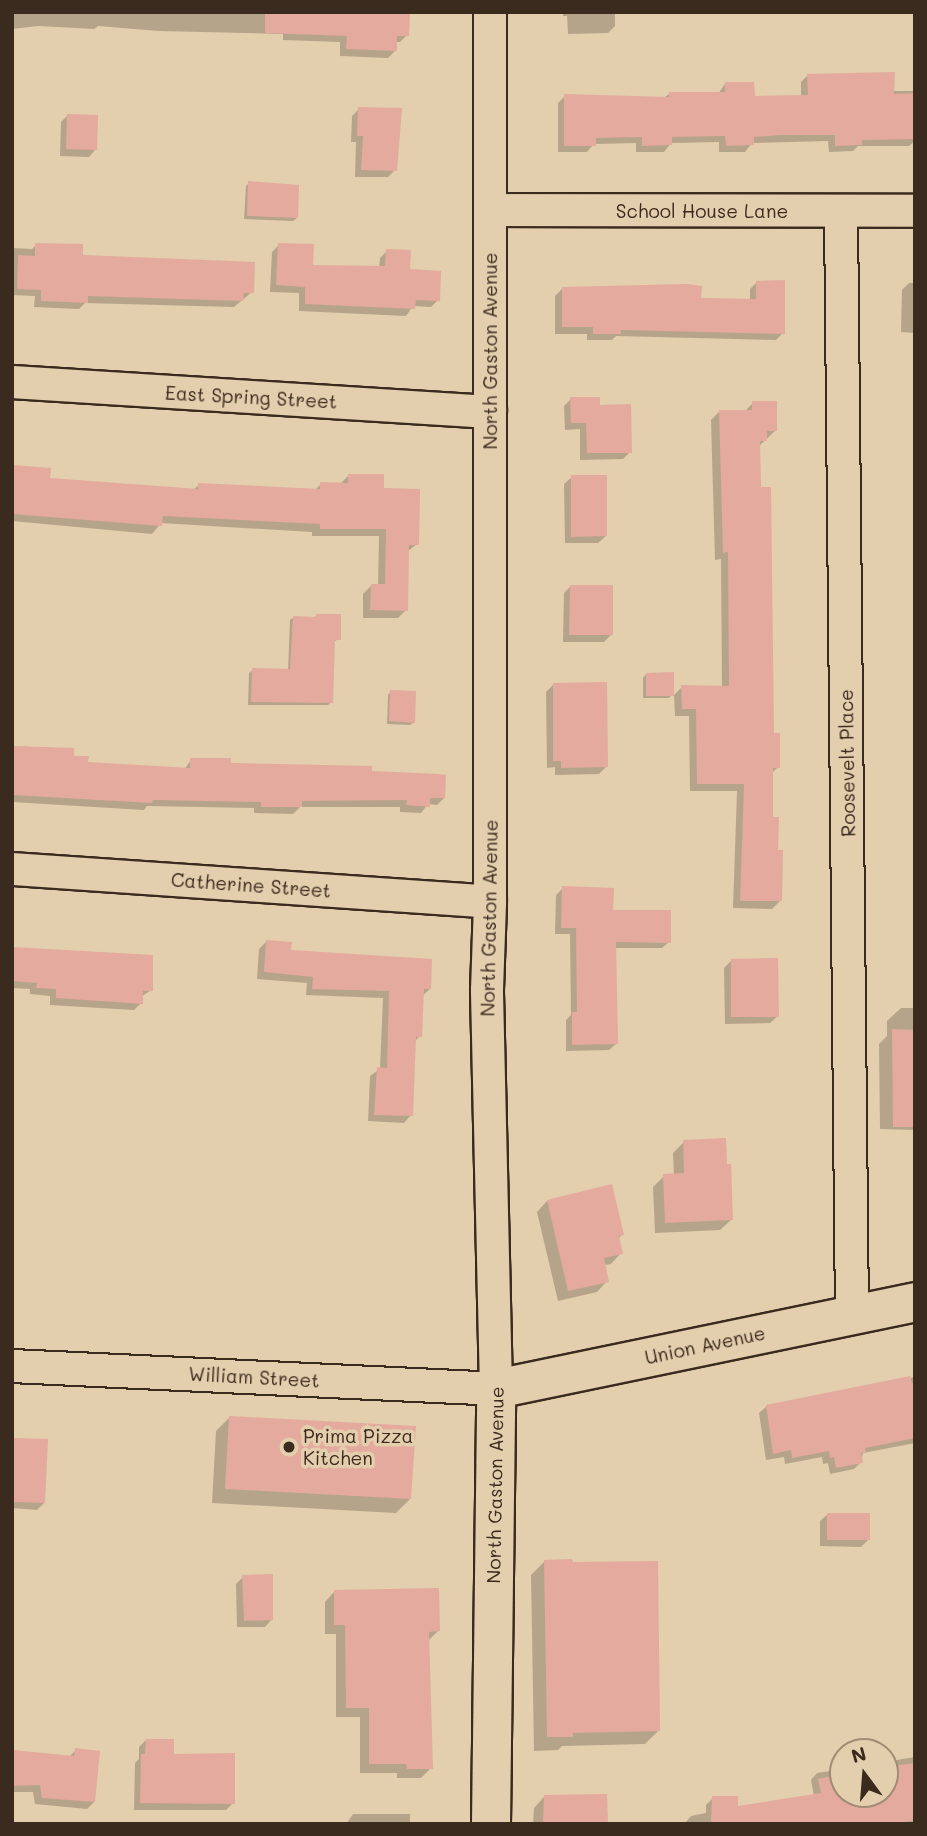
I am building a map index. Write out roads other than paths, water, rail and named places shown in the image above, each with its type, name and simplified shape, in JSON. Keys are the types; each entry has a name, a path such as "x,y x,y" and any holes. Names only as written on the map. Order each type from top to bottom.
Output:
{"street":[{"name":"North Gaston Avenue","path":"490,12 491,902 487,990 496,1389 491,1824"},
{"name":"School House Lane","path":"490,210 915,211"},
{"name":"Roosevelt Place","path":"841,212 852,1314"},
{"name":"East Spring Street","path":"12,383 490,412"},
{"name":"Catherine Street","path":"12,869 491,902"},
{"name":"Union Avenue","path":"496,1389 915,1302"},
{"name":"William Street","path":"12,1366 496,1389"}],"place":[{"name":"Prima Pizza Kitchen","path":"289,1447"}]}
